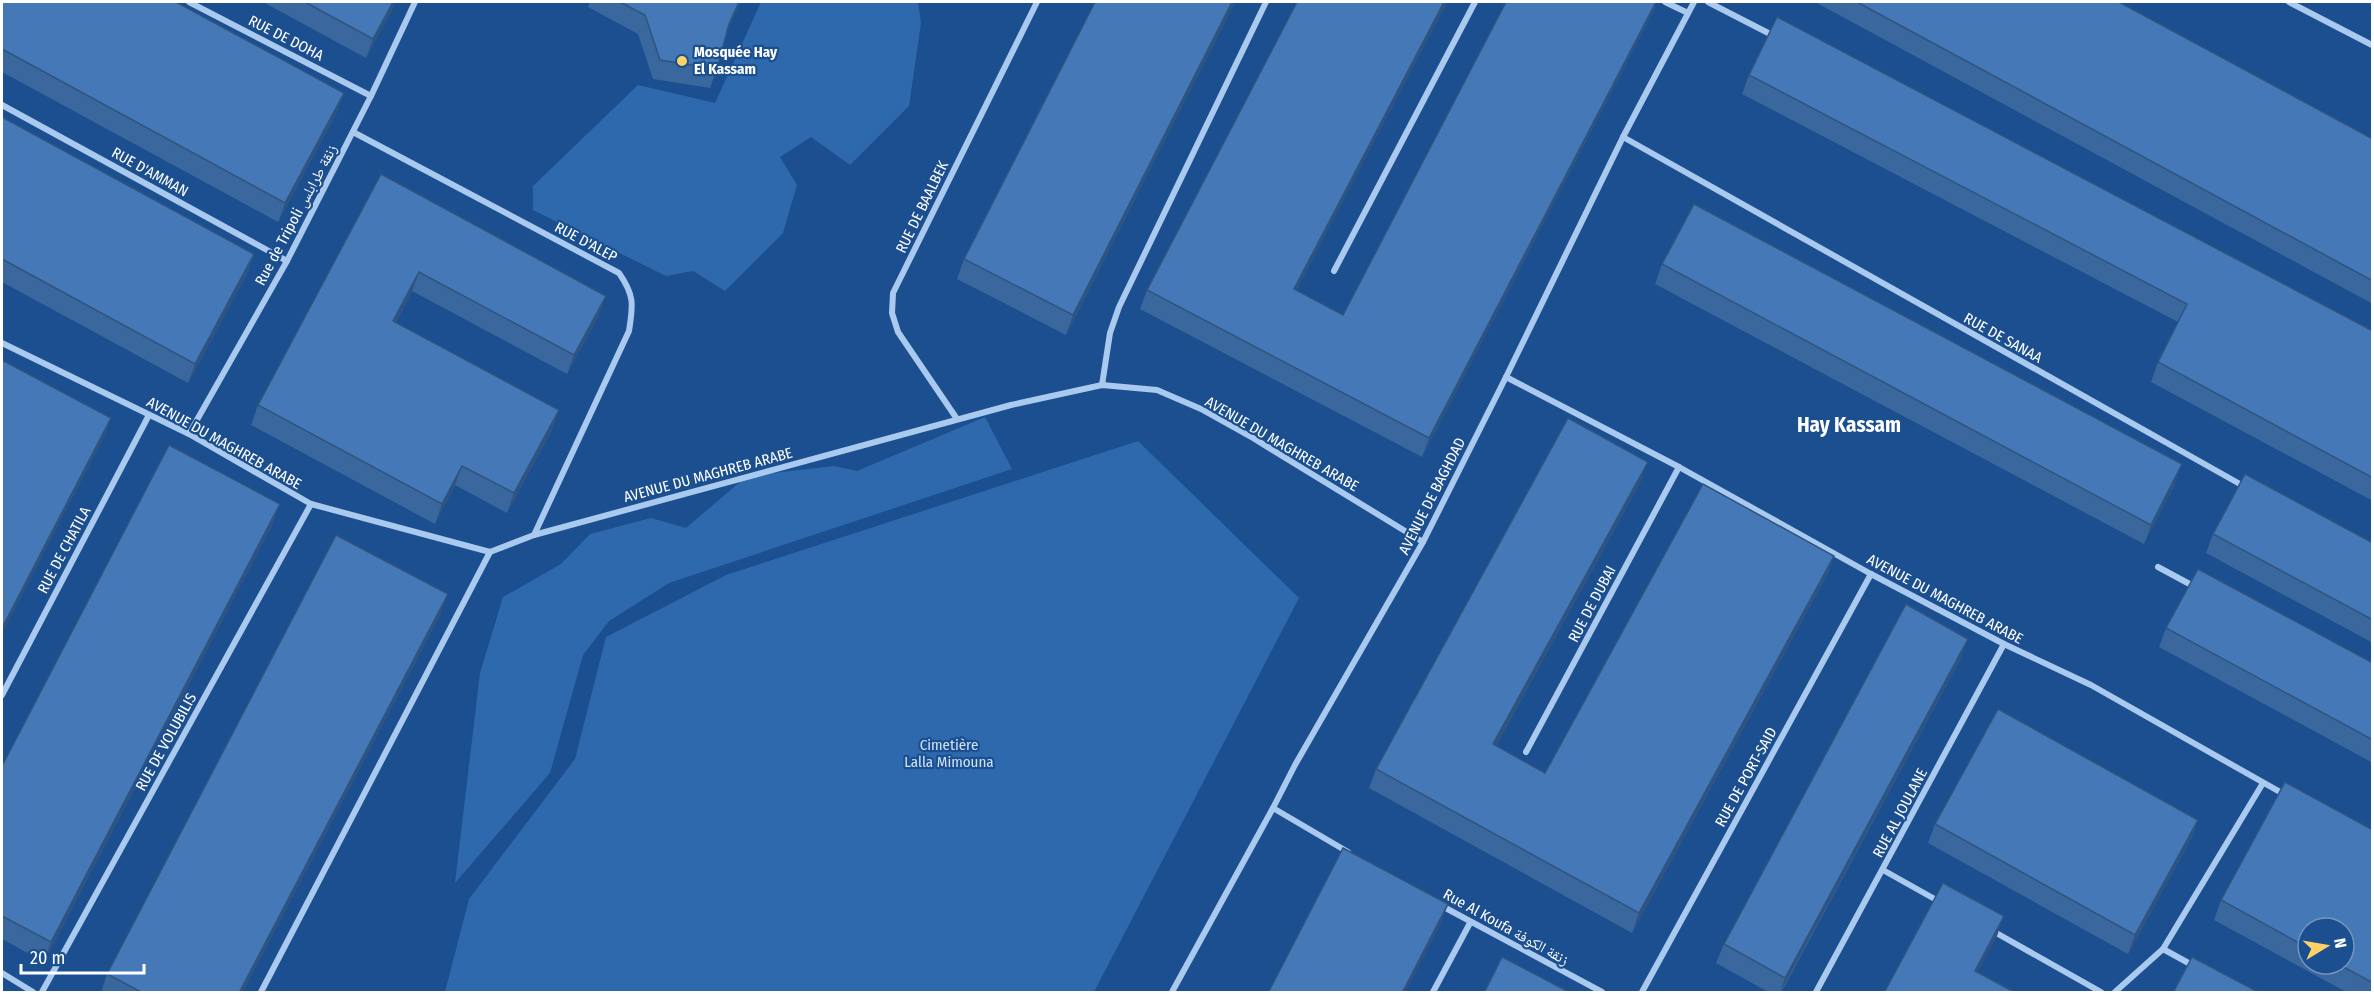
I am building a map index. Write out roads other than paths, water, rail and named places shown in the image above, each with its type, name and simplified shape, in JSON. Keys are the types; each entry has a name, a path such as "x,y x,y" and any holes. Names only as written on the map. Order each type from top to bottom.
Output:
{"street":[{"name":"RUE DE DOHA","path":"189,2 371,96"},
{"name":"Rue de Tripoli زنقة طرابلس","path":"189,434 287,261 371,96 415,2"},
{"name":"RUE DE BAALBEK","path":"957,419 897,332 892,313 893,293 1037,2"},
{"path":"1102,385 1110,333 1119,307 1266,2"},
{"path":"1335,271 1475,2"},
{"path":"1665,2 1688,13"},
{"name":"AVENUE DE BAGHDAD","path":"1172,993 1274,808 1295,765 1423,542 1623,137 1694,2"},
{"path":"1708,2 1782,40"},
{"path":"2289,2 2373,45"},
{"name":"RUE D'AMMAN","path":"2,105 287,261"},
{"name":"RUE D'ALEP","path":"353,132 619,273 630,289 633,305 628,331 534,535"},
{"name":"RUE DE SANAA","path":"1623,137 2252,491"},
{"name":"AVENUE DU MAGHREB ARABE","path":"2,343 189,434 311,504 490,552 534,535 957,419 1102,385 1157,390 1201,409 1253,438 1423,542"},
{"name":"AVENUE DU MAGHREB ARABE","path":"1506,377 1679,468 1871,574 2004,644 2091,685 2293,799"},
{"name":"RUE DE CHATILA","path":"2,695 149,415"},
{"name":"RUE DE DUBAI","path":"1527,752 1679,468"},
{"name":"RUE DE VOLUBILIS","path":"42,993 311,504"},
{"path":"261,993 490,552"},
{"path":"2158,567 2209,594"},
{"name":"RUE DE PORT-SAID","path":"1642,993 1871,574"},
{"name":"RUE AL JOULANE","path":"1816,993 2004,644"},
{"path":"2115,993 2163,949 2263,783"},
{"path":"1274,808 1356,856"},
{"path":"1883,870 1946,905"},
{"name":"Rue Al Koufa زنقة الكوفة","path":"1429,898 1602,993"},
{"path":"1433,993 1470,922"},
{"path":"1987,928 2101,993"},
{"path":"2163,949 2203,971"},
{"path":"2,973 33,993"}],"place":[{"name":"Mosquée Hay El Kassam","path":"682,61"}],"district":[{"name":"Hay Kassam","path":"1849,425"}],"park label":[{"name":"Cimetière Lalla Mimouna","path":"949,754"}]}
